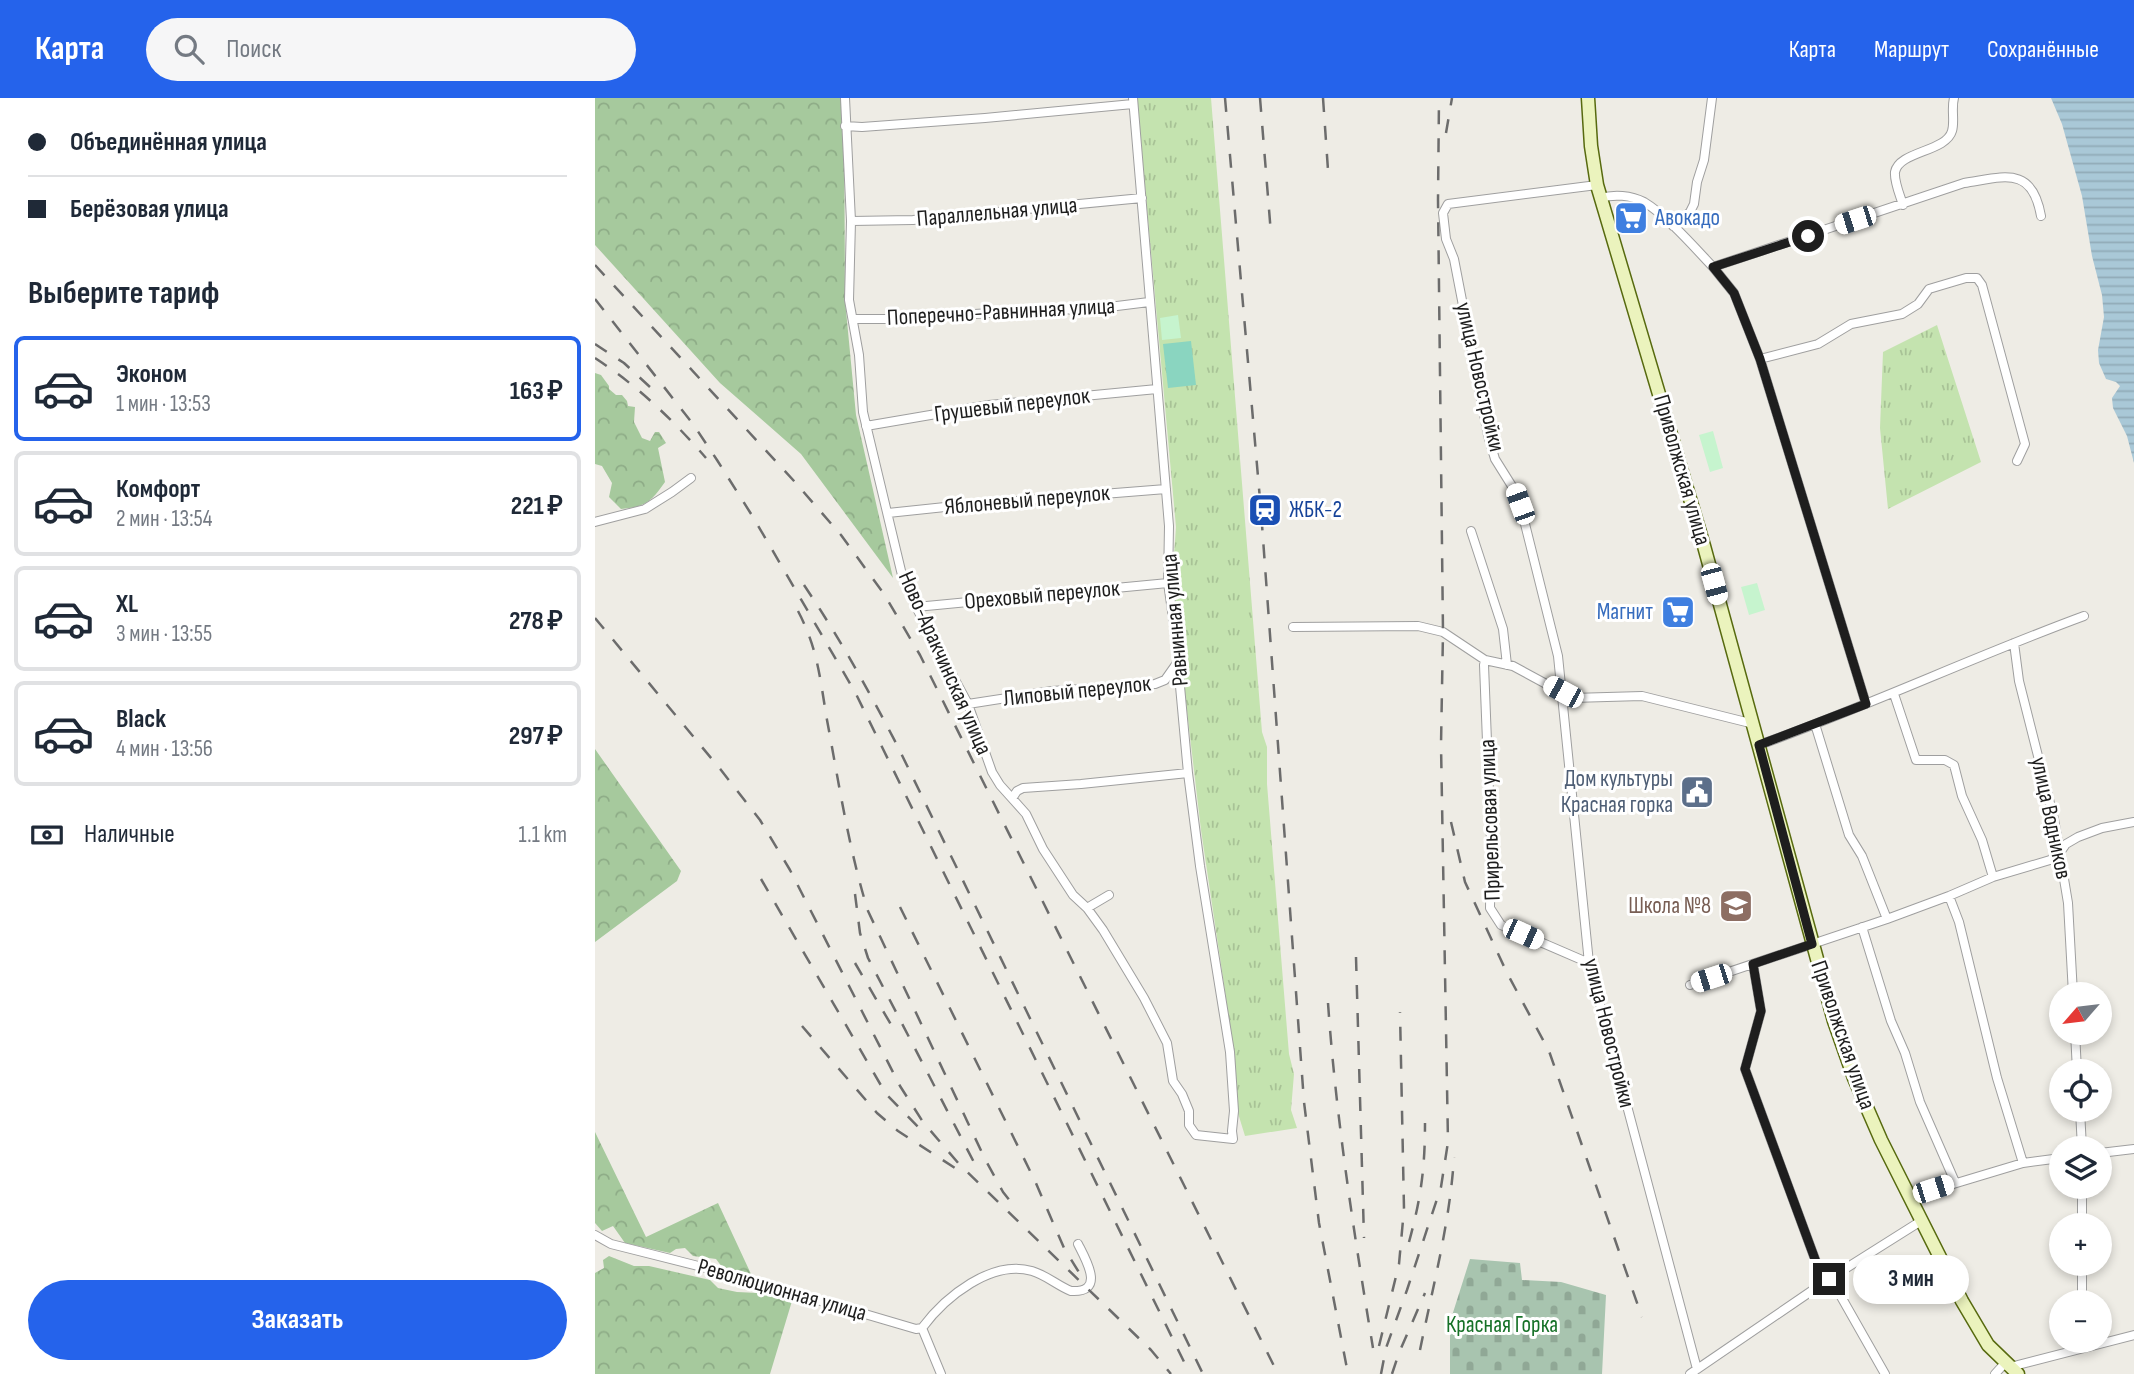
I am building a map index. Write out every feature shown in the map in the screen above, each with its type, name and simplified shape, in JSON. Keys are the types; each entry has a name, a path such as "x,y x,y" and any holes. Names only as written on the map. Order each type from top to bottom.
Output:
{"main road":[{"name":"Приволжская улица","path":"1588,98 1591,146 1599,192 1754,724 1834,1021 1854,1078 1921,1221 1981,1334 2011,1368"}],"street":[{"name":"Ново-Аракчинская улица","path":"845,98 851,221 849,300 859,355 863,412 902,575 916,607 968,704 992,772 1026,814 1043,849 1073,895 1103,929 1144,998 1167,1043 1173,1081 1189,1111 1189,1125 1196,1135 1233,1139"},
{"path":"1673,226 1690,212 1694,204 1697,182 1705,160 1712,98"},
{"path":"1903,205 1895,176 1896,168 1945,141 1952,132 1954,98"},
{"path":"845,126 971,119 1133,101"},
{"name":"Равнинная улица","path":"1133,101 1169,526 1168,583 1200,866 1230,1052 1233,1139"},
{"path":"1713,267 1964,183 2003,177 2028,183 2034,190 2042,216"},
{"path":"1599,192 1642,201 1673,226 1734,293 1760,359 1866,704"},
{"name":"улица Новостройки","path":"1599,192 1448,204 1443,213 1446,239 1454,259 1488,435 1495,458 1520,504 1558,656 1589,963 1693,1371"},
{"name":"Параллельная улица","path":"851,221 913,220 1142,198"},
{"path":"1760,359 1818,344 1851,324 1902,314 1918,304 1929,289 1966,278 1977,278 1982,285 2025,444 2017,461"},
{"name":"Поперечно-Равнинная улица","path":"853,319 1054,309 1085,310 1149,302"},
{"name":"Грушевый переулок","path":"866,426 989,405 1157,389"},
{"path":"595,522 653,505 691,478"},
{"name":"Яблоневый переулок","path":"888,513 1165,489"},
{"path":"1471,531 1503,629 1507,665"},
{"name":"Ореховый переулок","path":"916,607 1168,583"},
{"path":"1759,745 1894,694 2084,616"},
{"path":"1293,627 1418,626 1443,632 1485,660 1513,666 1572,698 1642,696 1754,724"},
{"name":"улица Водников","path":"2014,643 2019,681 2054,819 2068,903 2072,982"},
{"name":"Прирельсовая улица","path":"1485,660 1491,843 1490,908 1501,925 1589,963"},
{"name":"Липовый переулок","path":"968,704 1052,691 1155,684 1165,680 1177,663"},
{"path":"1894,694 1916,760 1945,760 1954,765 1962,796 1982,839 1993,877"},
{"path":"1815,724 1849,835 1863,856 1887,919"},
{"path":"1013,797 1023,788 1188,773"},
{"path":"1691,985 1887,919 1993,877 2050,860 2059,854 2066,844 2078,837 2102,828 2134,822"},
{"path":"1087,908 1109,895"},
{"path":"1949,896 1959,922 1997,1078 2023,1163"},
{"path":"1862,927 1920,1102 1955,1182"},
{"path":"1753,964 1761,1011 1745,1069 1819,1270 1835,1286 1885,1374"},
{"path":"2112,1152 2134,1149"},
{"path":"1910,1197 2023,1163 2049,1160"},
{"path":"1693,1371 1829,1279 1921,1221"},
{"name":"Революционная улица","path":"595,1235 611,1244 722,1272 916,1329 922,1328"},
{"path":"941,1374 922,1328 935,1311 974,1282 1007,1269 1035,1271 1071,1291 1083,1289 1092,1279 1092,1271 1078,1244"},
{"path":"2112,1339 2134,1335"},
{"path":"1995,1374 2058,1353"}],"green space":[{"path":"595,98 844,98 845,300 856,415 893,578 801,454 720,383 595,245"},
{"path":"1137,98 1211,98 1262,732 1267,747 1267,784 1289,1054 1294,1074 1291,1110 1297,1128 1245,1136 1237,1110 1234,1052 1201,830 1172,583 1176,527"},
{"path":"1178,315 1181,338 1162,340 1160,318"},
{"path":"1937,325 1981,462 1888,509 1880,428 1883,352"},
{"path":"1191,341 1196,385 1168,388 1163,344"},
{"path":"595,373 601,375 616,395 622,395 628,406 635,407 634,422 642,438 650,441 655,432 659,432 666,443 658,448 665,482 651,499 636,507 621,509 609,497 612,483 602,466 595,464"},
{"path":"1713,431 1723,468 1710,472 1699,435"},
{"path":"1757,583 1765,610 1749,615 1741,587"},
{"path":"595,749 681,871 677,881 595,942"},
{"path":"595,1132 646,1237 718,1203 751,1274 722,1267 716,1259 693,1256 685,1248 670,1253 625,1243 613,1226 602,1231 595,1223"},
{"path":"609,1256 634,1266 649,1266 710,1280 718,1288 792,1301 770,1374 595,1374 595,1273 604,1268 603,1260"},
{"name":"Красная Горка","path":"1470,1259 1520,1263 1522,1280 1561,1282 1606,1295 1602,1374 1450,1374 1450,1322"}],"water":[{"path":"2051,98 2134,98 2134,463 2127,436 2113,408 2112,398 2120,386 2106,379 2099,363 2098,350 2104,317 2102,295 2082,196 2062,124"}],"railway":[{"path":"1225,98 1261,511 1304,1102 1319,1223 1348,1374"},
{"path":"1260,98 1271,234"},
{"path":"1323,98 1328,170"},
{"path":"1381,1374 1386,1348 1441,1187 1448,1142 1441,745 1443,632 1439,98"},
{"path":"1446,133 1452,98"},
{"path":"595,265 794,481 841,535 884,594 920,655 1278,1374"},
{"path":"595,299 693,424 717,460 855,692 1190,1374"},
{"path":"595,344 624,363 650,387"},
{"path":"595,358 654,404 706,458"},
{"path":"804,585 853,664 898,747 1203,1374"},
{"path":"798,611 810,638 817,664 845,817 868,911 985,1159 1003,1192 1017,1210"},
{"path":"595,618 760,820 790,870 900,1086 923,1122 959,1164 1151,1350 1171,1374"},
{"path":"1451,822 1465,882 1507,973 1549,1051 1642,1317"},
{"path":"761,879 886,1094 920,1129"},
{"path":"855,894 860,933 868,958 979,1172"},
{"path":"900,907 1035,1181 1064,1248 1080,1274"},
{"path":"1356,957 1364,1238"},
{"path":"855,963 893,1028"},
{"path":"1328,1003 1346,1176 1373,1348"},
{"path":"1379,1346 1399,1264 1404,1209 1400,1012"},
{"path":"802,1026 877,1113 898,1131 958,1170"},
{"path":"1409,1242 1421,1183 1425,1123"},
{"path":"1420,1350 1445,1230 1454,1157"},
{"path":"1392,1374 1425,1293"}],"place":[{"name":"Авокадо","path":"1631,218"},
{"name":"ЖБК-2","path":"1265,510"},
{"name":"Магнит","path":"1678,612"},
{"name":"Дом культуры Красная горка","path":"1697,792"},
{"name":"Школа №8","path":"1736,906"}],"route":[{"path":"1808,236 1713,267 1734,293 1760,359 1866,704 1759,745 1812,944 1753,964 1761,1011 1745,1069 1819,1270 1829,1279"}]}
